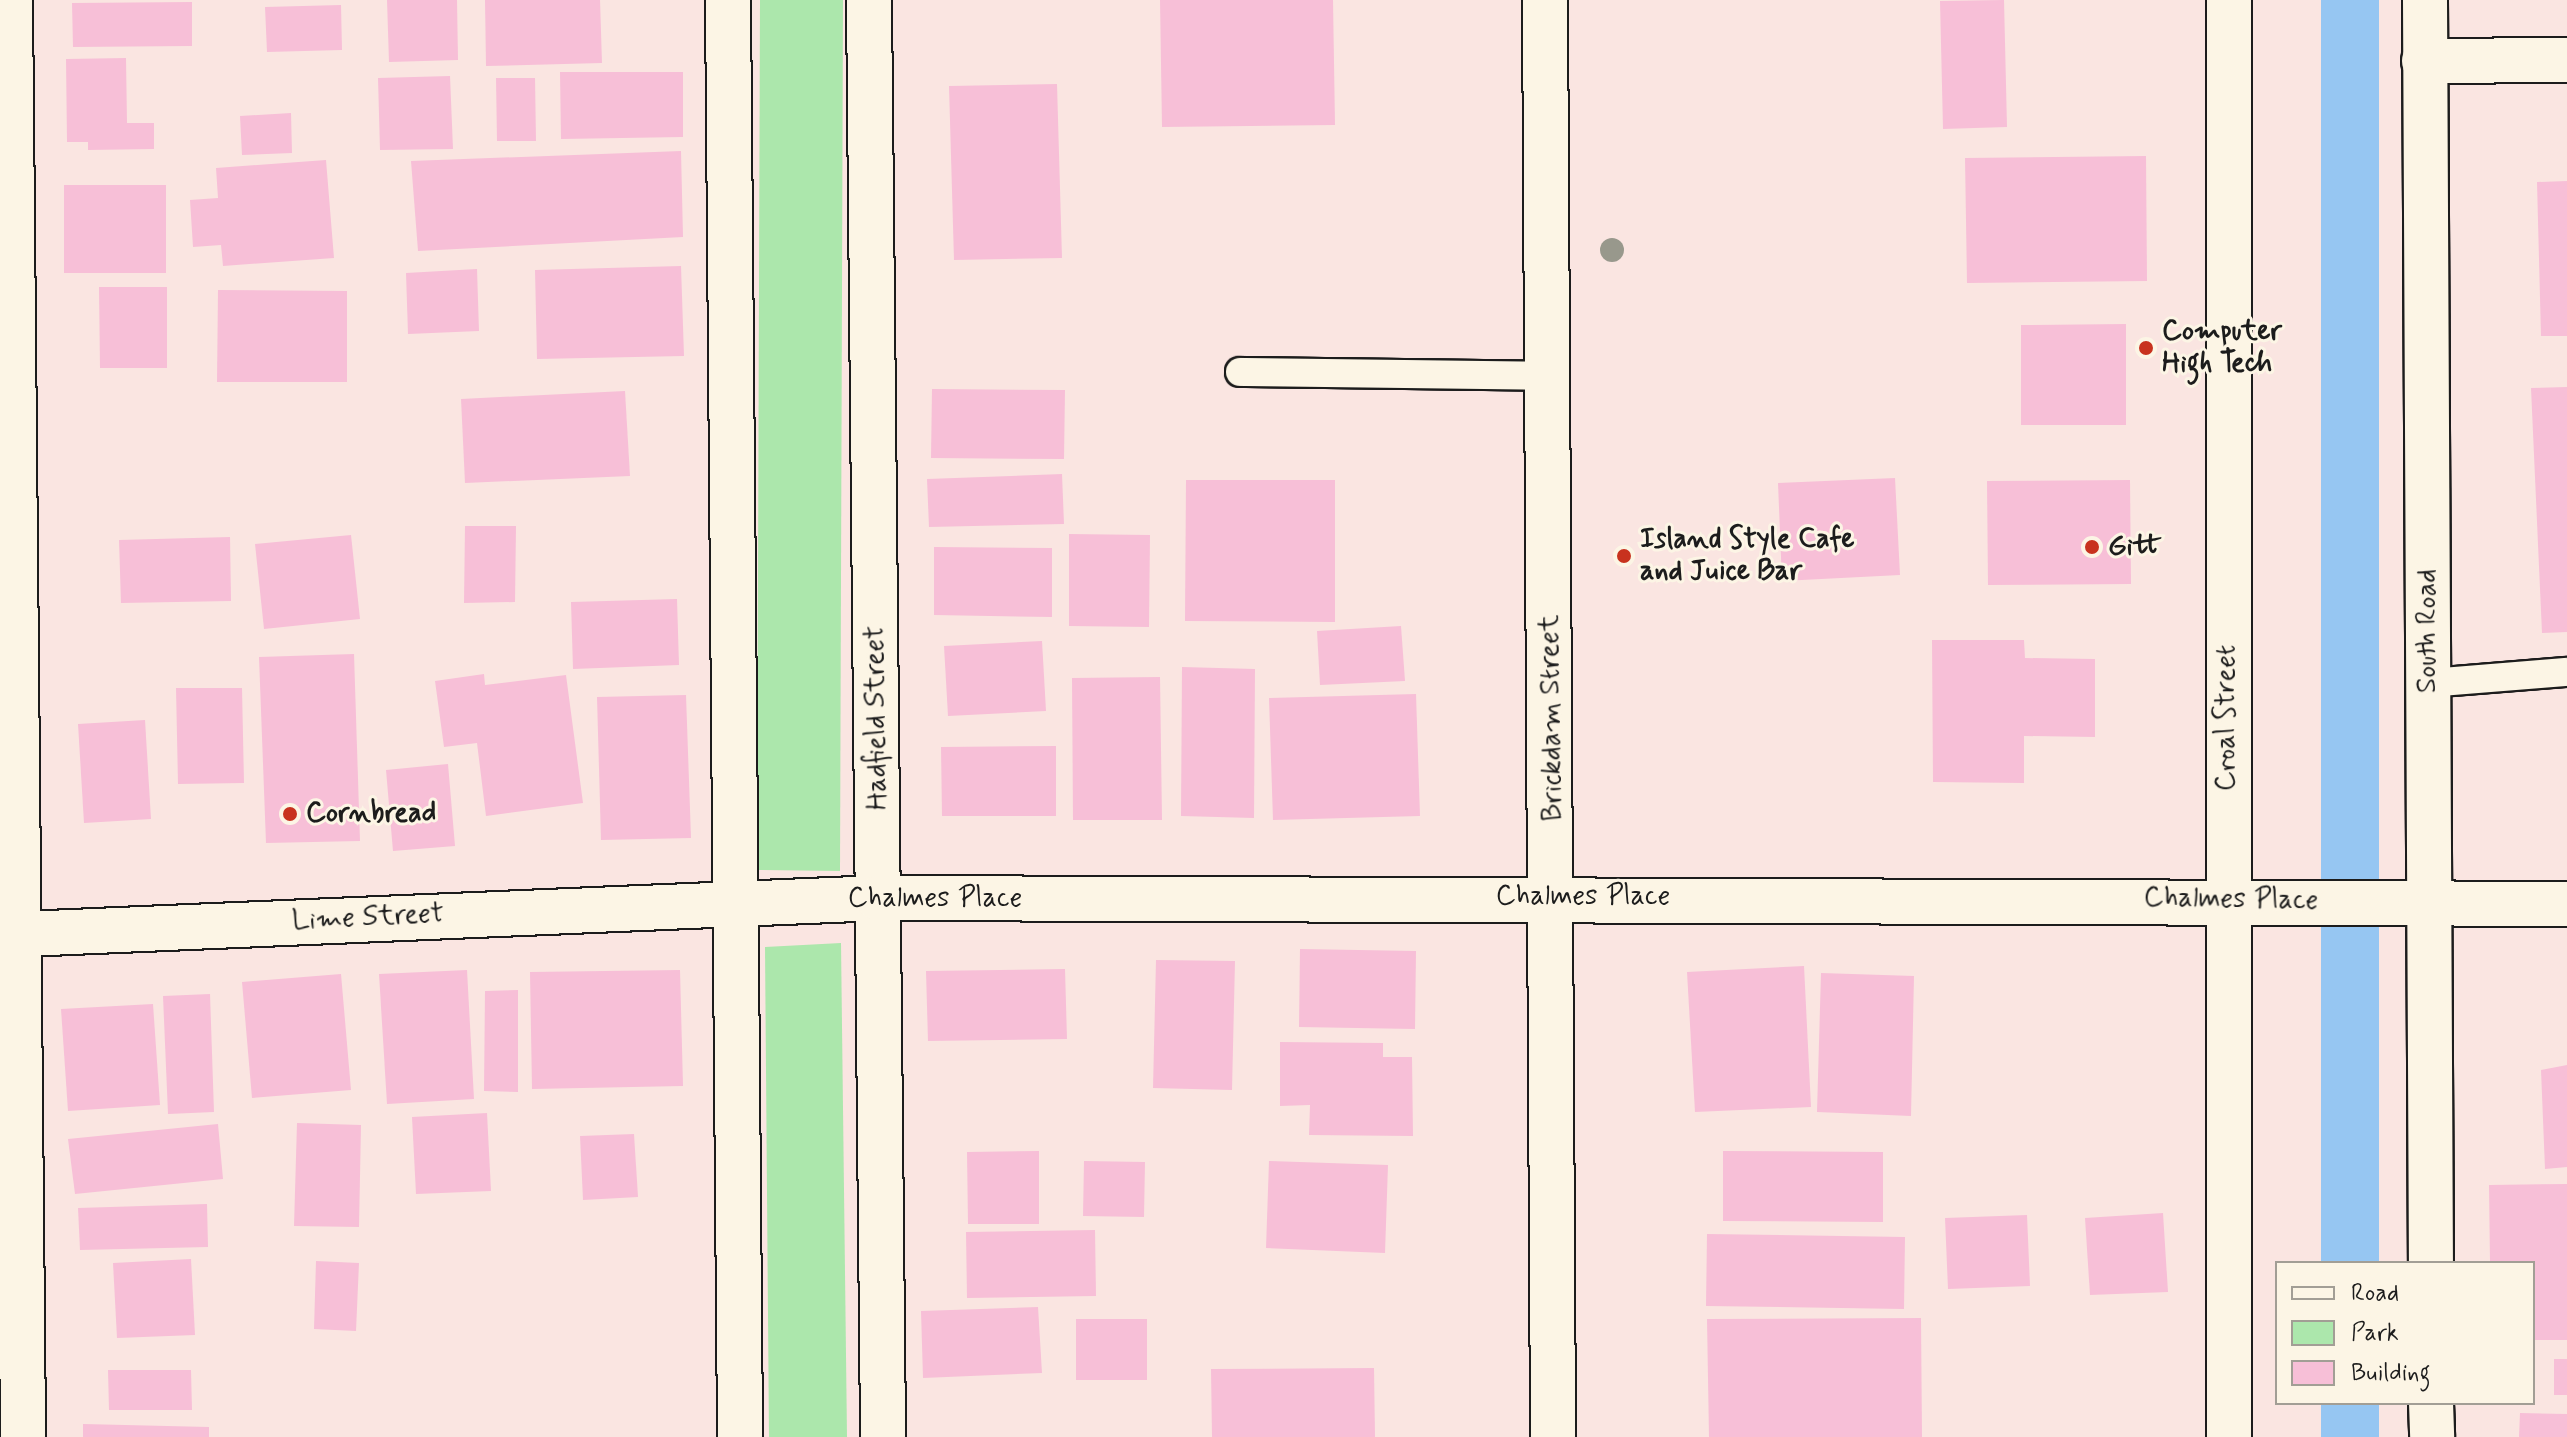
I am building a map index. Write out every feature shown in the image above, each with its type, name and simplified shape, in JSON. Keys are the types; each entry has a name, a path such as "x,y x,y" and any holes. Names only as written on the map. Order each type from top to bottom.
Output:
{"street":[{"path":"10,0 11,934 23,1437"},
{"path":"728,0 740,1437"},
{"name":"Hadfield Street","path":"869,0 883,1437"},
{"name":"Brickdam Street","path":"1545,0 1554,897 1553,1437"},
{"name":"Croal Street","path":"2229,0 2226,900 2229,1437"},
{"name":"South Road","path":"2425,0 2431,1261"},
{"path":"2424,61 2567,60"},
{"name":"Chalmes Place","path":"735,902 878,898 1554,897 2567,904"},
{"name":"Lime Street","path":"11,934 735,902"},
{"path":"2431,1405 2432,1437"}],"lane":[{"path":"1240,372 1549,376"},
{"path":"2429,683 2567,672"}],"green space":[{"path":"760,0 843,0 840,871 757,870"},
{"path":"841,943 847,1437 769,1437 765,947"}],"building":[{"path":"387,0 457,0 458,60 389,62"},
{"path":"485,0 600,0 602,63 486,66"},
{"path":"1160,0 1333,0 1335,125 1162,127"},
{"path":"2004,0 2007,127 1943,129 1940,1"},
{"path":"192,2 192,46 73,47 72,3"},
{"path":"341,5 342,50 267,52 265,7"},
{"path":"126,58 127,123 154,123 154,149 88,150 88,142 67,142 66,59"},
{"path":"560,72 683,72 683,137 561,139"},
{"path":"450,76 453,149 380,150 378,78"},
{"path":"496,78 535,78 536,141 497,141"},
{"path":"1057,84 1062,258 954,260 949,86"},
{"path":"291,113 292,153 242,155 240,116"},
{"path":"681,151 683,237 418,251 411,161"},
{"path":"2146,156 2147,281 1967,283 1965,158"},
{"path":"326,160 334,258 223,266 221,245 193,247 190,200 218,198 216,168"},
{"path":"2567,181 2567,336 2541,336 2537,182"},
{"path":"64,185 166,185 166,273 64,273"},
{"path":"681,266 684,356 537,359 535,270"},
{"path":"477,269 479,331 408,334 406,273"},
{"path":"99,287 167,287 167,368 100,368"},
{"path":"218,290 347,291 347,382 217,382"},
{"path":"2126,324 2126,425 2021,425 2021,325"},
{"path":"2567,387 2567,632 2542,633 2531,388"},
{"path":"932,389 1065,390 1064,459 931,458"},
{"path":"625,391 630,476 465,483 461,399"},
{"path":"1062,474 1064,524 929,527 927,479"},
{"path":"1895,478 1900,575 1782,581 1778,483"},
{"path":"1186,480 1335,480 1335,622 1185,621"},
{"path":"2130,480 2131,584 1988,585 1987,481"},
{"path":"465,526 516,526 515,602 464,603"},
{"path":"1069,534 1150,535 1149,627 1069,626"},
{"path":"351,535 360,619 264,629 255,544"},
{"path":"230,537 231,601 121,603 119,540"},
{"path":"934,547 1052,548 1052,617 934,615"},
{"path":"677,599 679,665 573,669 571,602"},
{"path":"1401,626 1405,681 1320,685 1317,631"},
{"path":"1932,640 2024,640 2025,658 2095,659 2095,737 2024,736 2024,783 1933,782"},
{"path":"1042,641 1046,711 948,716 944,646"},
{"path":"354,654 360,841 266,843 259,657"},
{"path":"1182,667 1255,669 1254,818 1181,816"},
{"path":"484,674 485,685 566,675 583,803 486,816 477,743 444,747 435,681"},
{"path":"1160,677 1162,820 1073,820 1072,678"},
{"path":"176,688 242,688 244,783 178,784"},
{"path":"1416,694 1420,816 1273,820 1269,698"},
{"path":"686,695 691,838 601,840 597,697"},
{"path":"145,720 151,819 84,823 78,724"},
{"path":"1056,746 1056,816 942,816 941,747"},
{"path":"448,764 455,846 393,851 386,770"},
{"path":"1300,949 1416,951 1415,1029 1299,1027"},
{"path":"1156,960 1235,961 1232,1090 1153,1088"},
{"path":"1804,966 1811,1107 1695,1112 1687,972"},
{"path":"1065,969 1067,1039 928,1041 926,971"},
{"path":"467,970 474,1099 387,1104 379,974"},
{"path":"680,970 683,1086 532,1089 530,972"},
{"path":"1821,973 1914,976 1911,1116 1817,1112"},
{"path":"341,974 351,1090 252,1098 242,982"},
{"path":"518,990 518,1092 484,1091 485,991"},
{"path":"210,994 214,1112 168,1114 163,996"},
{"path":"153,1004 160,1105 68,1111 61,1009"},
{"path":"1280,1042 1383,1043 1383,1057 1412,1057 1413,1136 1309,1135 1310,1105 1280,1106"},
{"path":"2567,1065 2567,1167 2545,1169 2541,1070"},
{"path":"487,1113 491,1191 416,1194 412,1117"},
{"path":"297,1123 361,1125 359,1227 294,1226"},
{"path":"218,1124 223,1179 75,1194 68,1139"},
{"path":"634,1134 638,1197 583,1200 580,1136"},
{"path":"1039,1151 1039,1224 968,1224 967,1152"},
{"path":"1723,1151 1883,1152 1883,1222 1723,1221"},
{"path":"1084,1161 1145,1162 1144,1217 1083,1216"},
{"path":"1269,1161 1388,1165 1385,1253 1266,1248"},
{"path":"2567,1184 2567,1340 2535,1340 2535,1261 2490,1261 2489,1185"},
{"path":"207,1204 208,1247 80,1250 78,1208"},
{"path":"2163,1213 2168,1292 2090,1295 2085,1218"},
{"path":"2027,1215 2030,1286 1948,1289 1945,1218"},
{"path":"1095,1230 1096,1296 967,1298 966,1232"},
{"path":"1707,1234 1905,1237 1904,1309 1706,1306"},
{"path":"191,1259 195,1335 117,1338 113,1263"},
{"path":"316,1261 359,1263 356,1331 314,1329"},
{"path":"1038,1307 1042,1373 923,1378 921,1311"},
{"path":"1921,1318 1922,1437 1709,1437 1707,1319"},
{"path":"1076,1319 1147,1319 1147,1380 1076,1380"},
{"path":"2554,1359 2567,1359 2567,1395 2554,1395"},
{"path":"1374,1368 1375,1437 1212,1437 1211,1369"},
{"path":"108,1370 191,1370 192,1410 109,1410"},
{"path":"2520,1413 2567,1414 2567,1437 2519,1437"},
{"path":"83,1424 209,1427 209,1437 83,1437"}],"waterway":[{"path":"2350,0 2350,1261"},
{"path":"2350,1405 2350,1437"}],"place":[{"name":"Computer High Tech","path":"2146,348"},
{"name":"Gitt","path":"2092,547"},
{"name":"Island Style Cafe and Juice Bar","path":"1624,556"},
{"name":"Cornbread","path":"290,814"}]}
